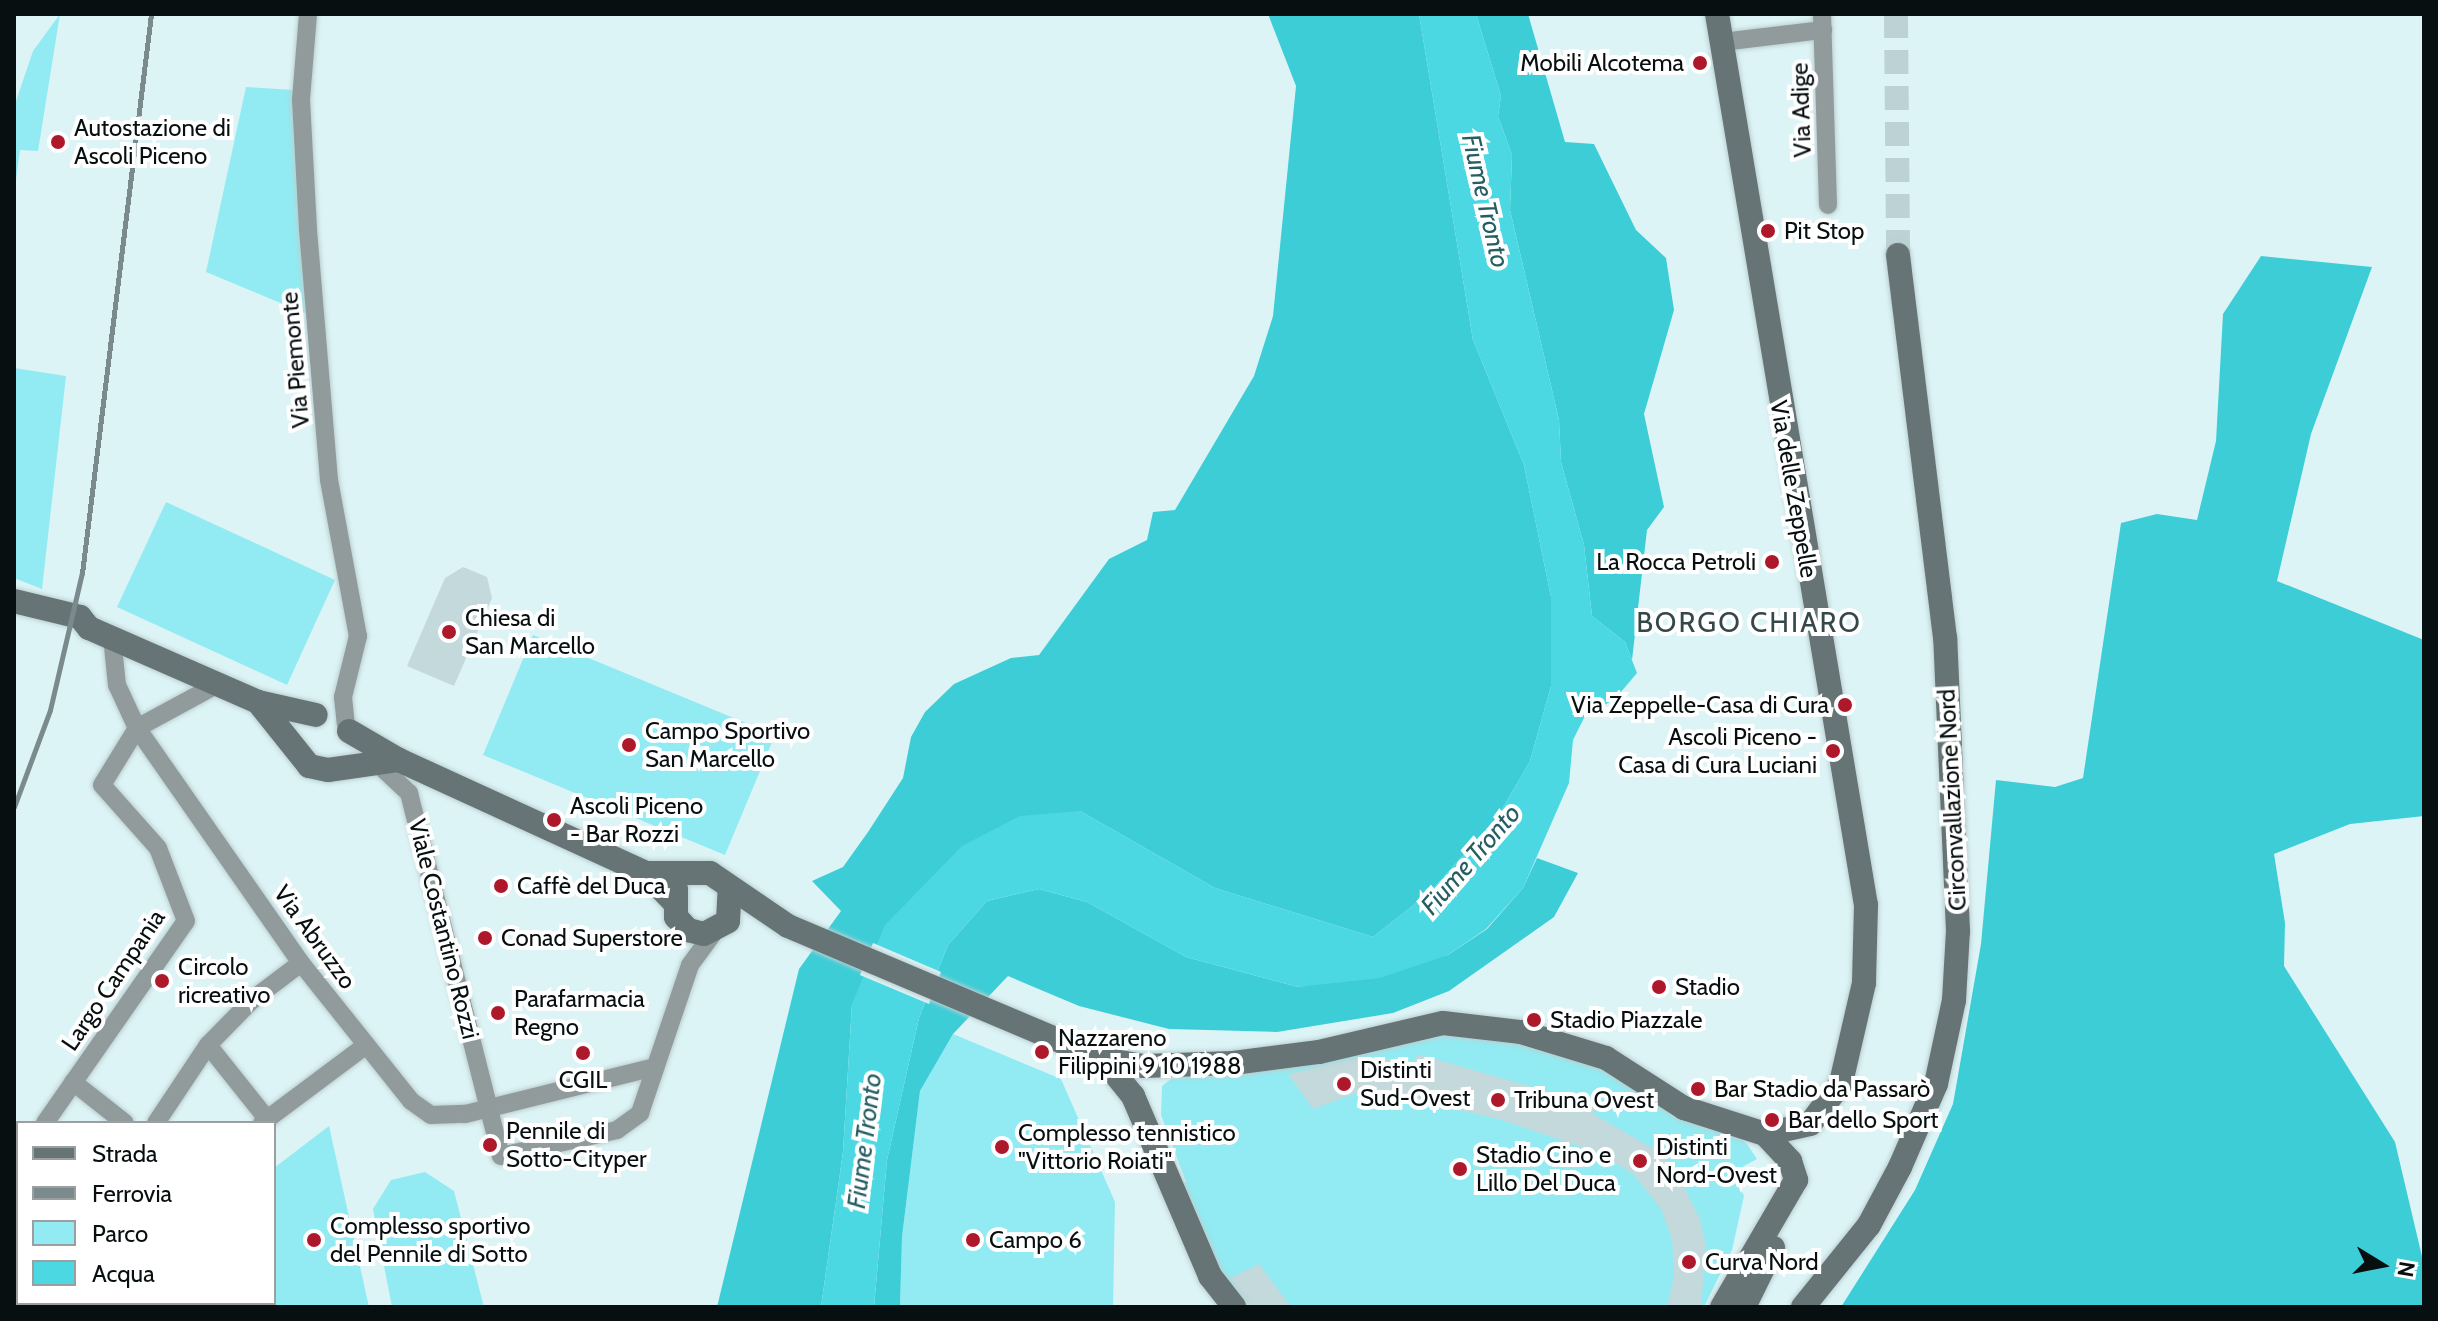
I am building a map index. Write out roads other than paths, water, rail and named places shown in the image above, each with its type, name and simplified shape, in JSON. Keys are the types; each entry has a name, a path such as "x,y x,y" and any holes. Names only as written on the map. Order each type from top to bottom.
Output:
{"street":[{"name":"Via Piemonte","path":"308,14 301,100 310,246 329,480 358,636 343,697 348,728"},
{"name":"Via delle Zeppelle","path":"1717,14 1866,905 1860,1008 1831,1103 1810,1124 1765,1134"},
{"path":"1722,42 1822,22"},
{"name":"Via Adige","path":"1822,22 1828,205"},
{"name":"Circonvallazione Nord","path":"1803,1307 1869,1225 1900,1167 1936,1084 1954,1000 1958,931 1945,638 1898,255"},
{"name":"Viale Costantino Rozzi","path":"14,601 67,612 89,628 258,702 320,714 348,728 388,761 646,873 710,873 788,926 1100,1057 1186,1067"},
{"name":"Via Abruzzo","path":"112,637 117,685 137,728 301,963 365,1046 411,1101 431,1115 489,1108"},
{"path":"137,728 218,684"},
{"path":"298,755 298,731 343,697"},
{"name":"Viale Costantino Rozzi","path":"258,702 298,755 318,770 388,761"},
{"name":"Largo Campania","path":"46,1121 186,921 158,848 102,785 137,728"},
{"path":"339,766 350,753 348,728"},
{"name":"Viale Costantino Rozzi","path":"388,761 409,793 501,1156 617,1130 640,1113 690,965 733,911 730,888"},
{"name":"Viale Costantino Rozzi","path":"646,873 673,901 684,927 690,965"},
{"path":"673,901 678,885 693,874"},
{"name":"Viale Costantino Rozzi","path":"684,927 718,930 788,926"},
{"path":"157,1121 208,1045 252,1000 301,963"},
{"name":"Viale Costantino Rozzi","path":"1150,1130 1150,1087 1158,1076 1186,1067 1319,1052 1443,1023 1478,1023 1606,1058 1684,1108 1765,1134"},
{"path":"208,1045 264,1121 365,1046"},
{"name":"Viale Costantino Rozzi","path":"1100,1057 1150,1130 1210,1276 1234,1307"},
{"path":"489,1108 655,1067"},
{"path":"73,1082 122,1121"},
{"path":"1722,1307 1796,1180 1790,1161 1765,1134"},
{"path":"1744,1307 1774,1246 1786,1201"}],"water":[{"name":"Fiume Tronto","path":"1419,14 1476,14 1501,96 1498,116 1512,155 1510,210 1559,420 1561,462 1584,545 1592,616 1625,642 1637,673 1615,699 1585,716 1573,740 1569,783 1523,888 1486,929 1448,955 1380,978 1298,987 1186,957 1087,902 1039,889 987,901 948,945 919,1018 887,1160 874,1307 821,1307 843,1152 852,1004 885,925 962,846 1020,816 1080,811 1215,888 1373,937 1429,893 1497,818 1530,761 1551,686 1551,597 1524,465 1473,340"}],"tunnel":[{"path":"1896,14 1898,255"}],"railway":[{"path":"14,807 50,710 82,573 151,14"}],"place":[{"name":"Mobili Alcotema","path":"1700,63"},
{"name":"Autostazione di Ascoli Piceno","path":"58,142"},
{"name":"Pit Stop","path":"1768,231"},
{"name":"La Rocca Petroli","path":"1772,562"},
{"name":"Chiesa di San Marcello","path":"449,632"},
{"name":"Via Zeppelle-Casa di Cura","path":"1845,705"},
{"name":"Campo Sportivo San Marcello","path":"629,745"},
{"name":"Ascoli Piceno - Casa di Cura Luciani","path":"1833,751"},
{"name":"Ascoli Piceno - Bar Rozzi","path":"554,820"},
{"name":"Caffè del Duca","path":"501,886"},
{"name":"Conad Superstore","path":"485,938"},
{"name":"Circolo ricreativo","path":"162,981"},
{"name":"Stadio","path":"1659,987"},
{"name":"Parafarmacia Regno","path":"498,1013"},
{"name":"Stadio Piazzale","path":"1534,1020"},
{"name":"Nazzareno Filippini 9 10 1988","path":"1042,1052"},
{"name":"CGIL","path":"583,1053"},
{"name":"Distinti Sud-Ovest","path":"1344,1084"},
{"name":"Bar Stadio da Passarò","path":"1698,1089"},
{"name":"Tribuna Ovest","path":"1498,1100"},
{"name":"Bar dello Sport","path":"1772,1120"},
{"name":"Pennile di Sotto-Cityper","path":"490,1145"},
{"name":"Complesso tennistico \"Vittorio Roiati\"","path":"1002,1147"},
{"name":"Distinti Nord-Ovest","path":"1640,1161"},
{"name":"Stadio Cino e Lillo Del Duca","path":"1460,1169"},
{"name":"Complesso sportivo del Pennile di Sotto","path":"314,1240"},
{"name":"Campo 6","path":"973,1240"},
{"name":"Curva Nord","path":"1689,1262"}],"district":[{"name":"BORGO CHIARO","path":"1749,622"}]}
